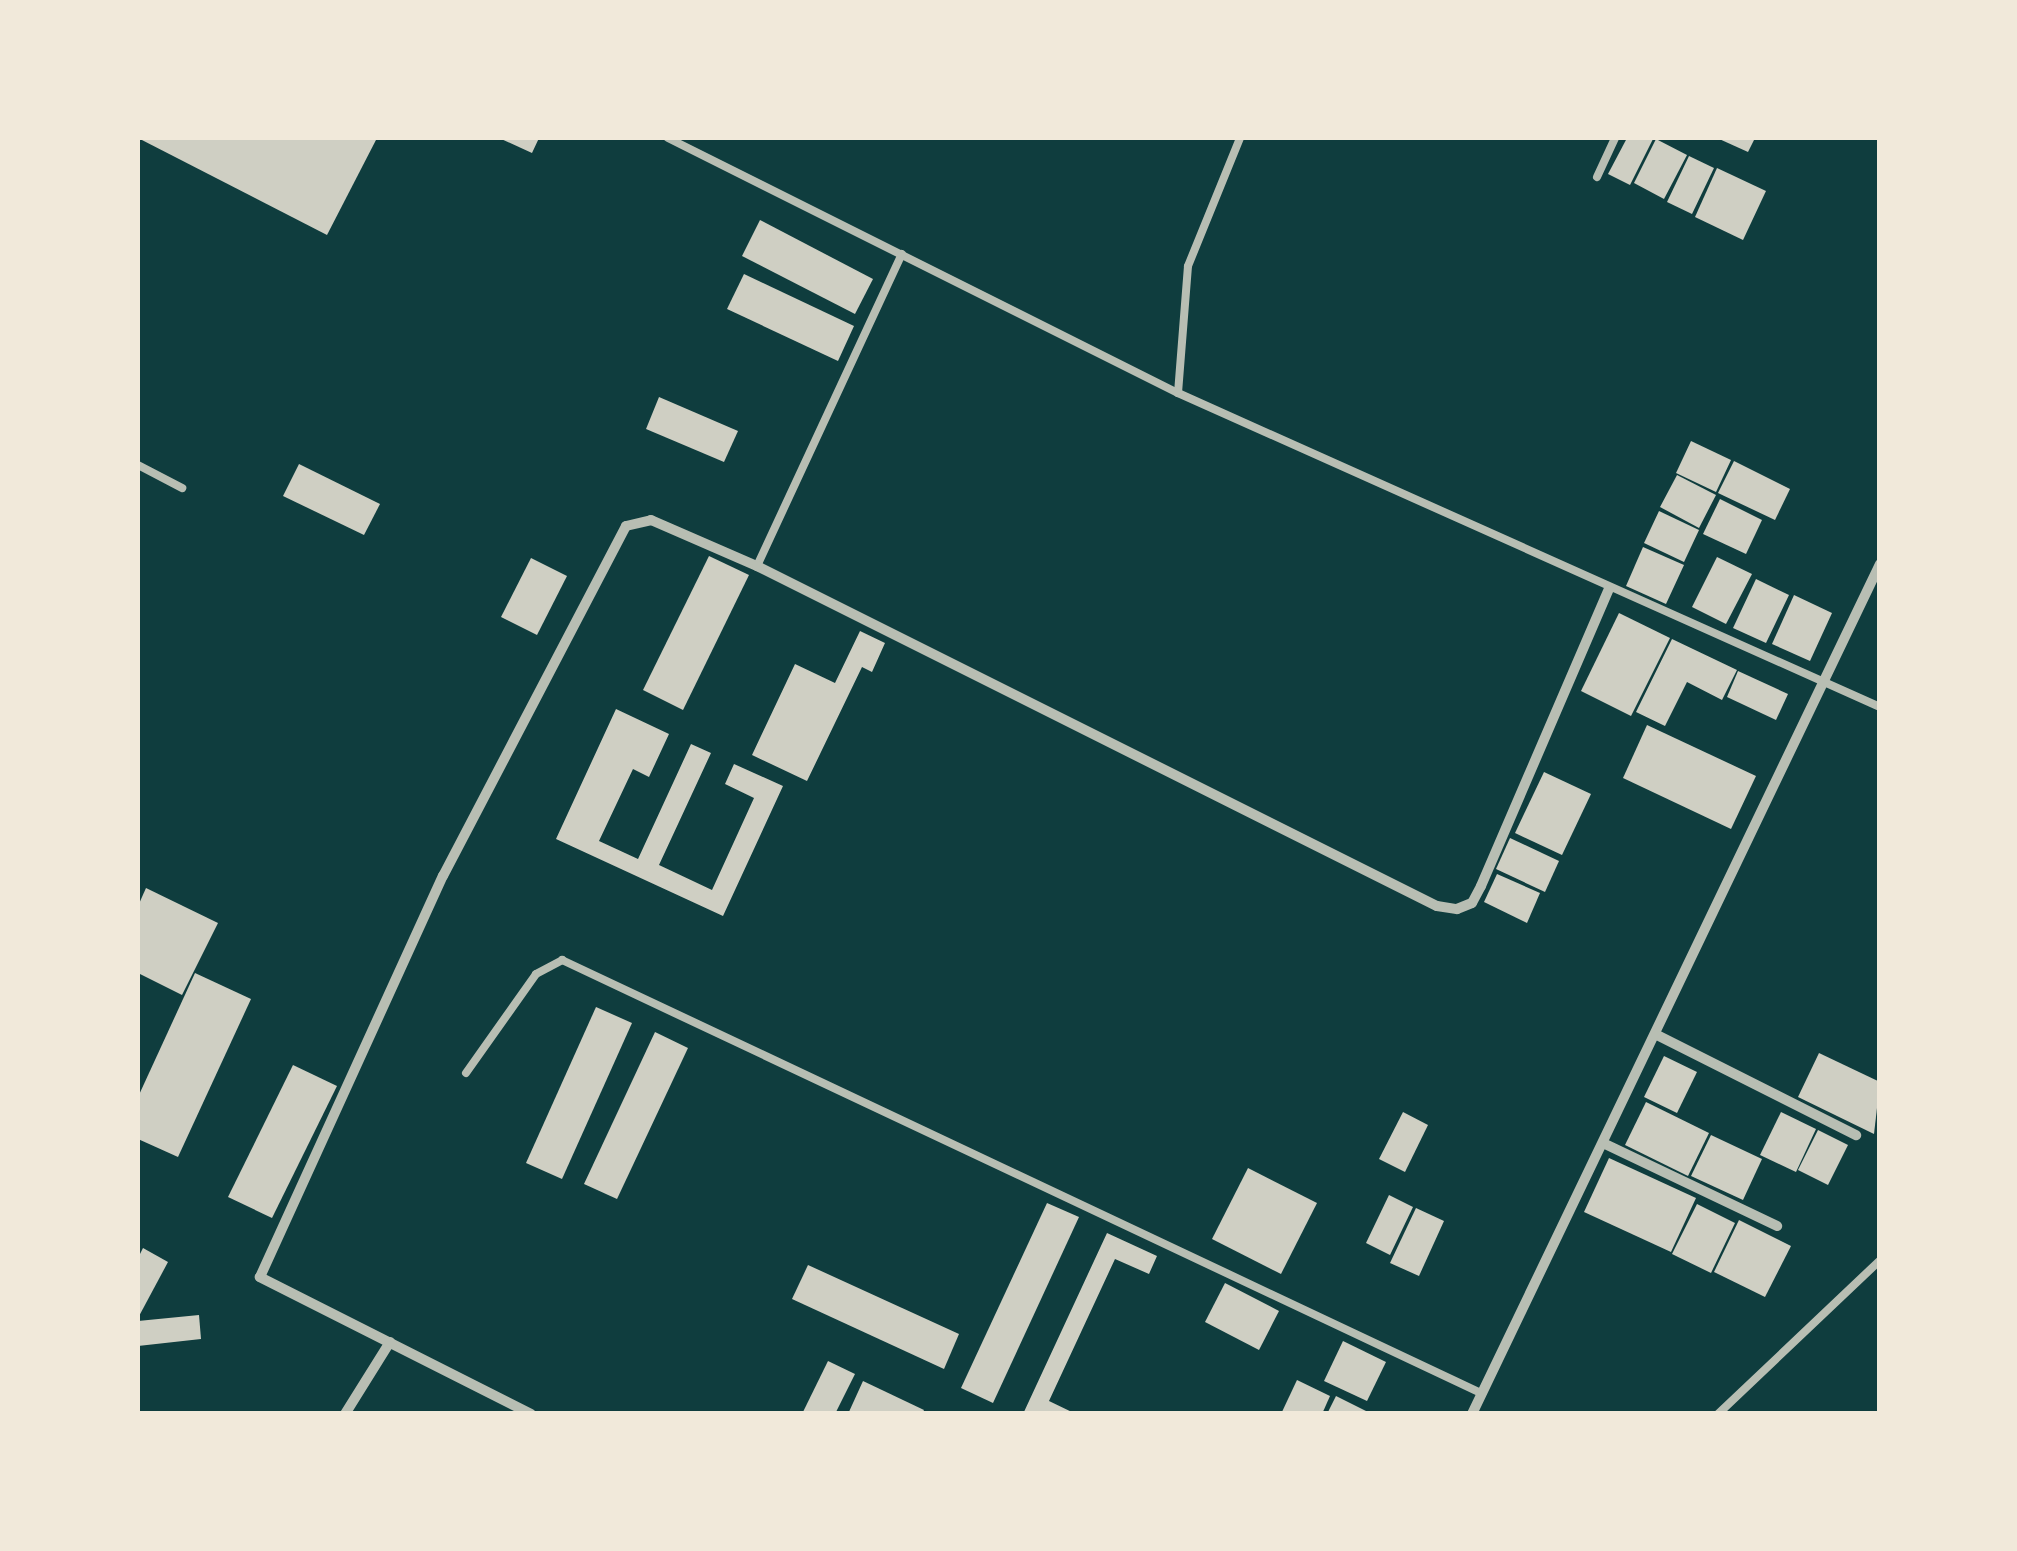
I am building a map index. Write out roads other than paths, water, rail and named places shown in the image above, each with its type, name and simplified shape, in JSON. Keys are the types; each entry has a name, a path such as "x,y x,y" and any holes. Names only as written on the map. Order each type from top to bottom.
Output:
{"street":[{"path":"531,1414 260,1277 443,876 626,526 651,520 757,566 1438,906 1457,909 1472,904 1481,886 1609,589"},
{"path":"1472,1414 1880,564"},
{"path":"1656,1034 1856,1135"},
{"path":"1603,1144 1777,1226"},
{"path":"345,1414 390,1342"}],"lane":[{"path":"668,138 1178,392 1609,589 1880,707"},
{"path":"1178,392 1188,266 1240,138"},
{"path":"1597,177 1616,138"},
{"path":"757,566 902,254"},
{"path":"138,465 182,488"},
{"path":"466,1073 536,974 562,960 1481,1393"},
{"path":"1718,1414 1880,1260"}]}
